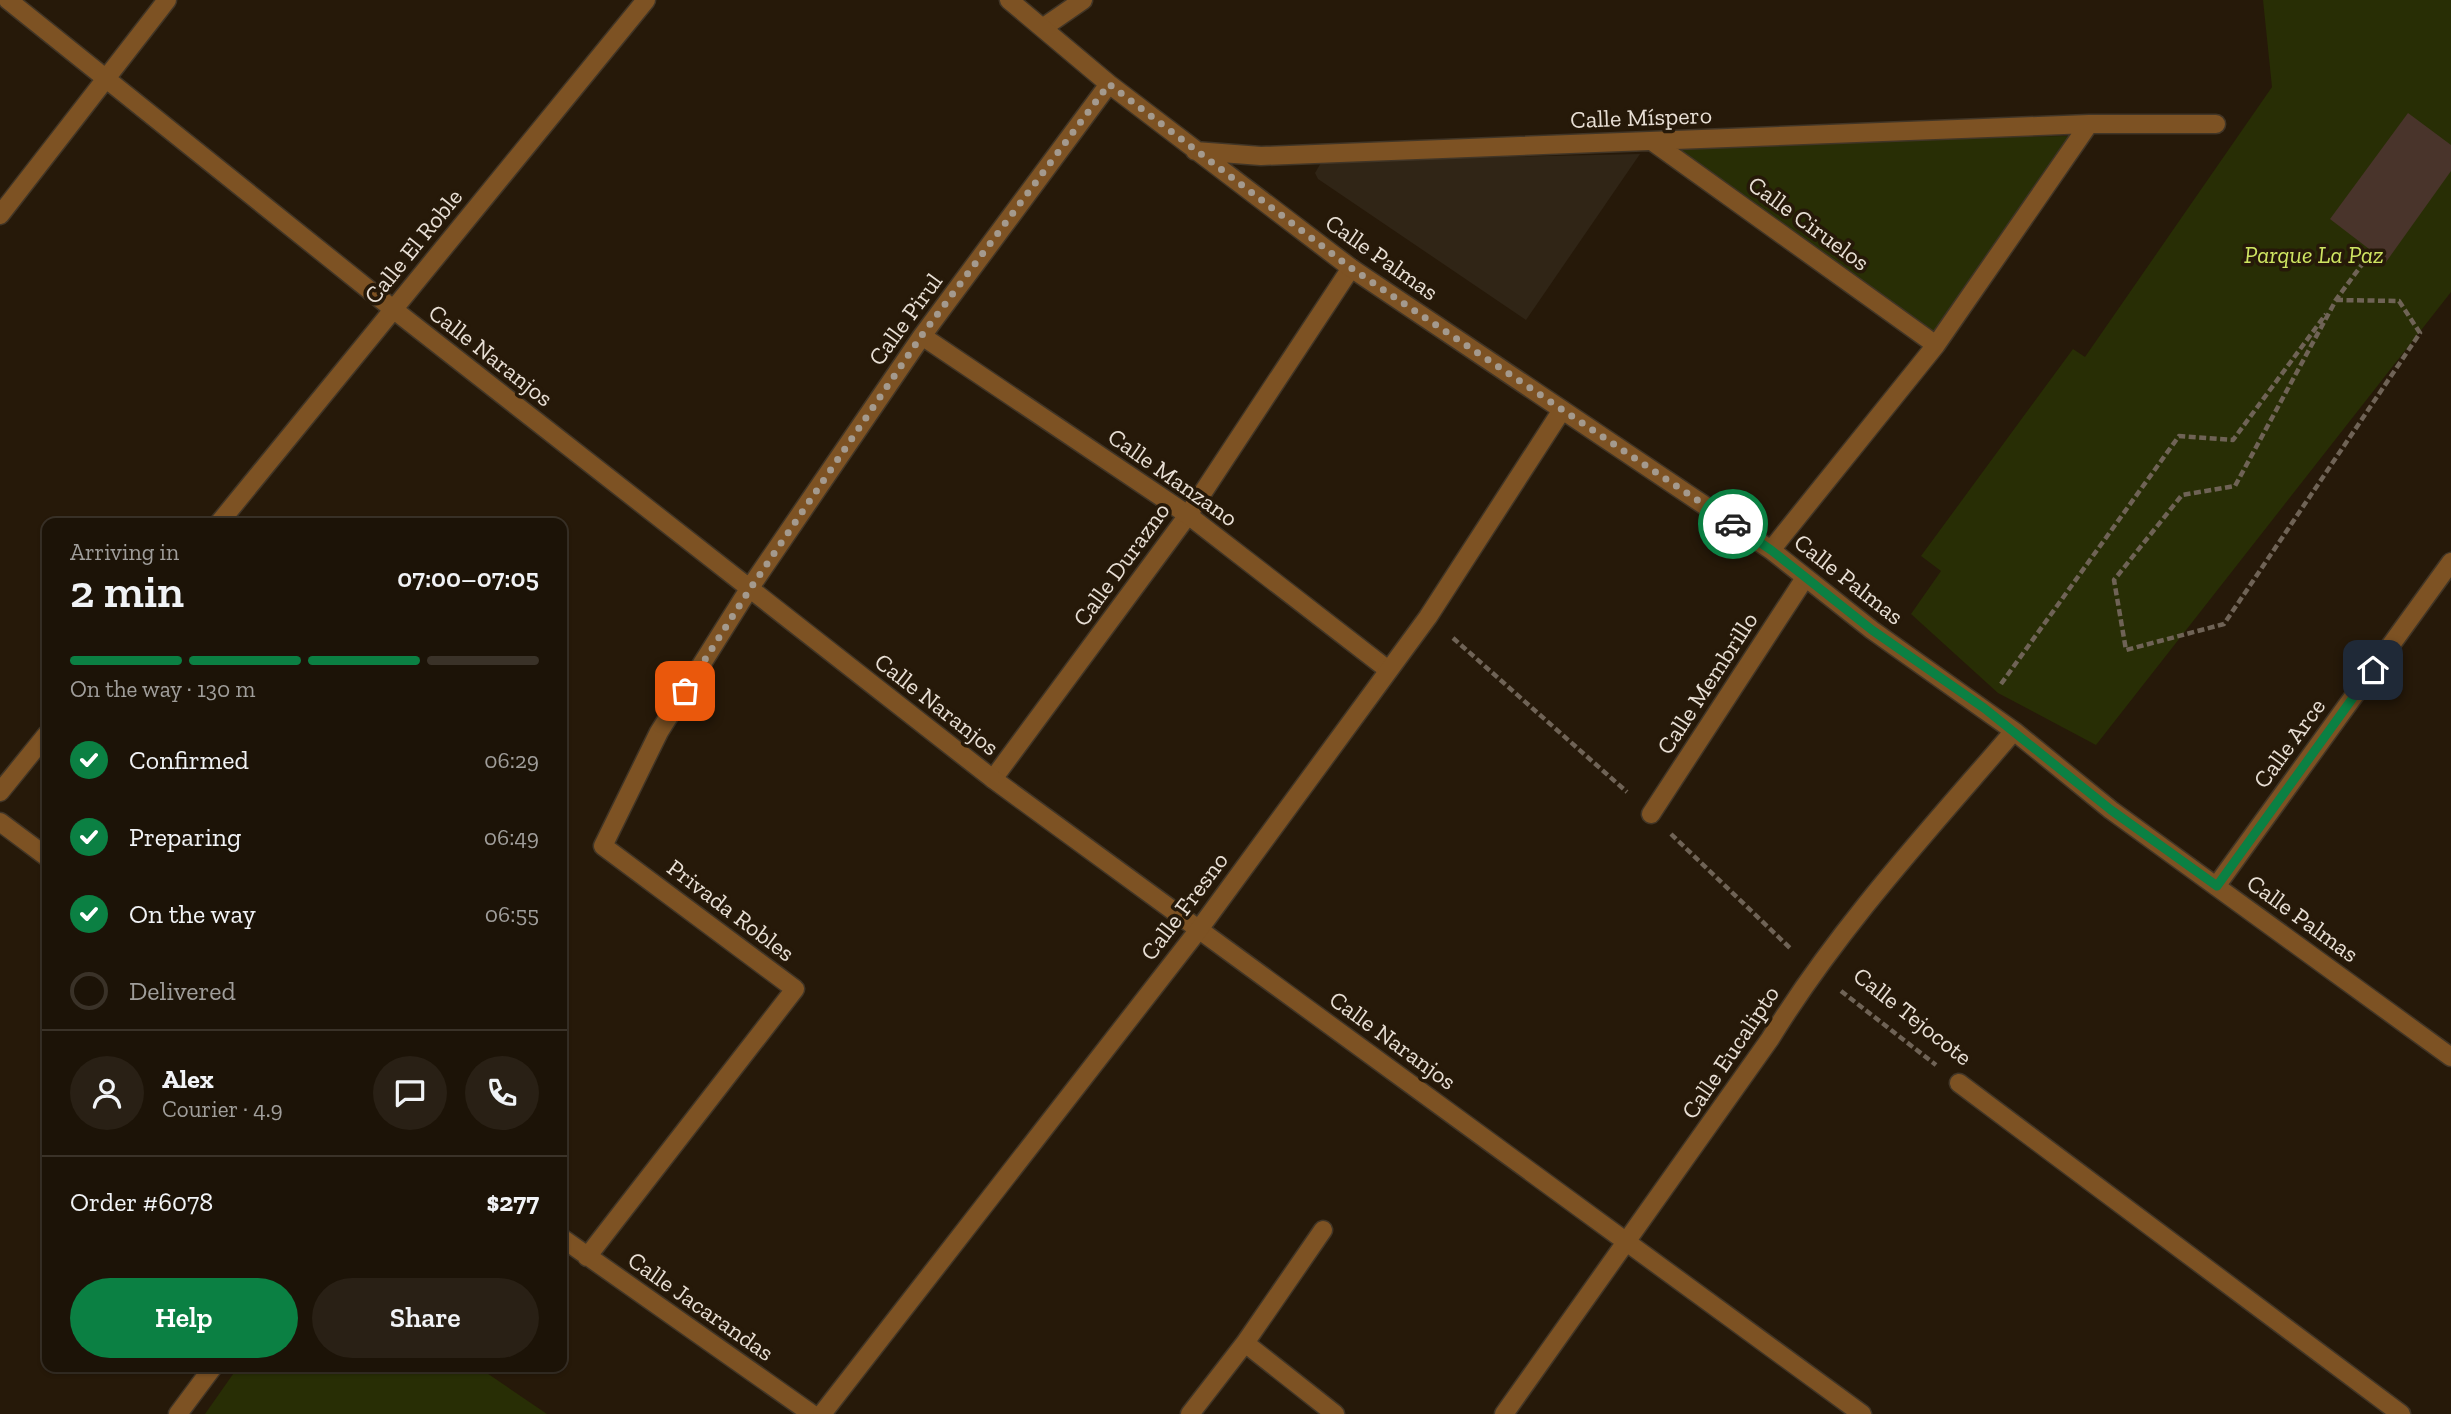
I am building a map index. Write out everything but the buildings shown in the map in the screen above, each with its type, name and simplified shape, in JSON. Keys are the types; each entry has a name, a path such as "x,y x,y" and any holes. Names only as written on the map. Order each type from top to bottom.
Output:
{"street":[{"name":"Calle Naranjos","path":"8,0 393,309 993,779 1862,1414"},
{"path":"0,215 167,0"},
{"name":"Calle El Roble","path":"223,518 646,0"},
{"name":"Calle Palmas","path":"1009,0 1109,84 1351,268 1771,550 1872,630 1984,708 2111,810 2451,1057"},
{"path":"1044,27 1083,0"},
{"name":"Calle Pirul","path":"750,589 922,335 1109,84"},
{"path":"1771,550 1936,345 2089,124"},
{"name":"Calle Míspero","path":"1195,151 1261,156 2089,124 2216,124"},
{"name":"Calle Ciruelos","path":"1653,142 1936,345"},
{"name":"Calle Durazno","path":"993,779 1188,515 1351,268"},
{"name":"Calle Manzano","path":"922,335 1188,515 1387,669"},
{"name":"Calle Fresno","path":"822,1414 1200,928 1387,669 1428,617 1562,410"},
{"name":"Calle Arce","path":"2217,886 2451,562"},
{"name":"Calle Membrillo","path":"1651,814 1805,578"},
{"name":"Privada Robles","path":"587,1257 795,989 603,846 659,732 750,589"},
{"name":"Calle Eucalipto","path":"1504,1414 1627,1243 1798,995 1869,901 2014,731"},
{"path":"0,792 42,740"},
{"path":"0,822 42,854"},
{"name":"Calle Tejocote","path":"1959,1083 2401,1414"},
{"path":"1190,1414 1245,1343 1323,1230"},
{"name":"Calle Jacarandas","path":"567,1242 813,1414"},
{"path":"1245,1343 1335,1414"},
{"path":"178,1414 209,1372"}],"path":[{"path":"1984,708 2179,436 2232,440 2372,251"},
{"path":"2336,300 2399,301 2420,333 2224,624 2126,650 2114,580 2182,495 2235,486 2336,300"},
{"name":"Calle Tejocote","path":"1428,617 1597,764 1817,972 1959,1083"}],"shaded area":[{"path":"1640,154 1526,320 1318,179 1315,173 1322,161"}],"green space":[{"name":"Parque La Paz","path":"2263,0 2451,0 2451,292 2096,745 1998,693 1911,614 1941,571 1921,556 2073,349 2085,357 2272,87"},
{"path":"2071,136 1936,345 1653,142"},
{"path":"234,1372 485,1372 547,1414 205,1414"}],"way so far":[{"path":"685,691 750,589 922,335 1109,84 1351,268 1733,524"}],"route":[{"path":"1733,524 1771,550 1872,630 1984,708 2111,810 2217,886 2373,670"}]}
